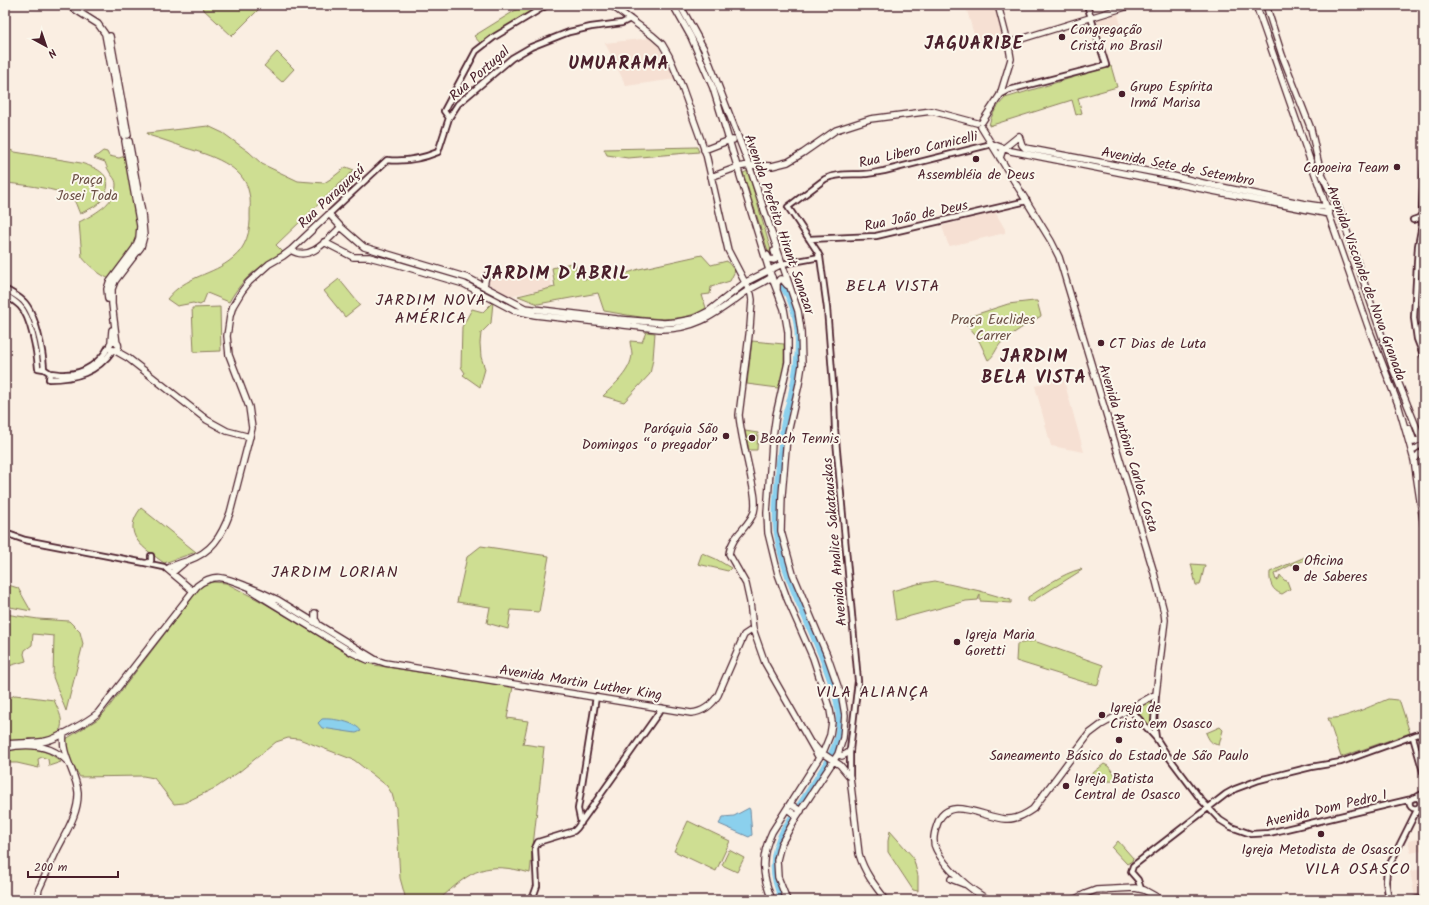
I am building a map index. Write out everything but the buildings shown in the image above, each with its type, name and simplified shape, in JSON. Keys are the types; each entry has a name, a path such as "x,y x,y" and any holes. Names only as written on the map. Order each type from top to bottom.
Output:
{"main road":[{"path":"68,5 98,24 105,34 126,138"},
{"path":"74,5 103,23 109,34 140,226 139,238 135,248 108,285 114,347 207,420 227,431 250,437"},
{"path":"611,5 658,40 666,51 682,87 704,150 728,250 750,290 752,300 739,415 754,492 754,512 732,543 729,554 746,584 755,638 770,674 808,739 827,757 840,765 850,777 861,863 886,900"},
{"name":"Avenida Prefeito Hirant Sanazar","path":"673,5 691,37 710,81 730,140 772,277 784,309 788,332 788,362 776,415 772,443 767,513 768,533 782,585 813,658 830,710 831,728 827,757 838,754 844,724 842,698 827,655 793,574 782,531 782,496 787,437 802,365 798,311 780,265 772,233 749,165 704,49 680,5"},
{"path":"711,177 738,167 749,165 772,166 788,162 836,130 862,121 928,111 943,113 980,124 1000,95 1011,59 998,5"},
{"path":"1008,43 1132,5"},
{"name":"Avenida Visconde de Nova Granada","path":"1256,5 1323,199 1398,404 1414,460 1424,527"},
{"path":"1266,5 1282,55 1311,129 1323,177 1341,213 1393,369 1423,443 1414,441 1402,409 1398,404"},
{"name":"Avenida Antônio Carlos Costa","path":"980,124 1051,241 1060,261 1155,578 1165,620 1156,694"},
{"name":"Avenida Sete de Setembro","path":"1003,148 1019,136 1022,145 1025,148 1068,159 1330,216"},
{"path":"704,150 730,140 735,141 745,156"},
{"name":"Avenida Sete de Setembro","path":"992,144 1003,148 1173,176 1292,202 1326,207 1341,213"},
{"path":"1000,158 1003,148"},
{"path":"1323,199 1328,202 1335,199"},
{"path":"1330,216 1336,212 1341,213"},
{"path":"329,214 341,227 364,247 459,274 525,308 664,323 676,322 697,318 709,311 746,282 780,265"},
{"name":"Rua Paraguaçú","path":"186,561 208,550 216,541 226,525 252,428 249,407 229,355 227,336 230,316 237,298 249,282 269,264 291,250 329,214"},
{"path":"291,250 295,252 311,252 341,227"},
{"path":"758,232 762,237 768,257 771,260 774,260 776,256 770,238 772,233"},
{"path":"324,242 356,258 369,257 466,285 513,310 528,314 672,329 691,326 702,321 772,277"},
{"path":"362,257 364,247"},
{"path":"475,290 477,286 482,285 486,276"},
{"path":"778,292 777,284 780,279 784,281 790,289"},
{"path":"737,289 742,290 743,294"},
{"path":"1414,460 1418,454 1424,453"},
{"path":"186,561 166,568 193,591"},
{"path":"172,573 186,561"},
{"name":"Avenida Martin Luther King","path":"5,744 15,742 40,742 60,738 64,733 89,720 98,713 193,591 204,581 211,578 220,577 230,579 306,621 356,652 385,663 691,713 699,712 710,705 718,695 744,635 753,629"},
{"path":"315,613 316,621 320,626"},
{"name":"Avenida Martin Luther King","path":"306,621 320,626 356,652"},
{"path":"741,642 755,638"},
{"path":"989,900 966,884 942,860 934,846 934,836 941,816 954,809 962,809 1005,819 1026,814 1034,809 1089,734 1129,708 1156,694"},
{"path":"36,900 38,892 76,808 78,792 76,783 63,752 60,738"},
{"path":"49,749 48,745 50,740"},
{"path":"5,748 23,745 63,752"},
{"path":"838,754 842,756 845,755 850,750"},
{"path":"772,900 765,880 763,868 765,852 772,832 827,757"},
{"path":"787,900 778,877 777,860 781,844 827,757"},
{"path":"789,807 798,813"},
{"path":"951,879 966,884"},
{"path":"1073,900 1096,890 1106,889 1141,889 1162,900"},
{"path":"1416,900 1424,898"}],"street":[{"path":"449,118 444,111 476,51 494,37 547,5"},
{"path":"1000,95 1009,90 1106,65 1087,5"},
{"name":"Rua Portugal","path":"387,160 396,161 418,159 438,152 449,118 455,108 462,100 518,54 554,37 569,32 591,26 622,23 630,19"},
{"path":"1002,88 1009,90"},
{"name":"Rua Libero Carnicelli","path":"788,207 831,176 877,172 992,144"},
{"name":"Rua Paraguaçú","path":"329,214 387,160"},
{"path":"1424,166 1421,230 1418,240 1414,318 1417,339 1424,357"},
{"name":"Rua João de Deus","path":"809,239 876,236 1027,201"},
{"name":"Avenida Analice Sakatauskas","path":"788,207 820,258 827,308 836,437 858,681 850,750 850,777"},
{"path":"1413,220 1419,218 1421,214"},
{"path":"817,251 817,244 823,239"},
{"path":"780,265 820,258"},
{"path":"5,289 24,301 31,314 42,347 44,368"},
{"path":"5,295 17,304 24,312 36,347 38,368 44,368 50,373 58,376"},
{"path":"50,373 50,379 84,370 100,360 104,354 114,347"},
{"path":"1412,451 1423,443"},
{"path":"7,534 17,538 166,568"},
{"path":"145,563 151,561 151,556"},
{"name":"Avenida Antônio Carlos Costa","path":"1156,694 1154,723 1156,738"},
{"path":"581,823 578,809 596,697"},
{"path":"532,900 537,886 536,848 539,841 574,831 662,708"},
{"name":"Avenida Dom Pedro I","path":"1129,708 1156,738 1208,808 1220,820 1231,827 1251,834 1286,830 1414,798 1424,793"},
{"path":"1141,889 1138,880 1131,872 1134,866 1234,789 1259,780 1311,767 1341,762 1424,732"},
{"path":"1413,737 1424,775"},
{"path":"840,765 847,764 850,760"},
{"path":"1413,818 1410,803 1414,798 1418,798 1422,804"},
{"name":"Avenida Dom Pedro I","path":"1400,801 1411,807"},
{"path":"1411,807 1415,809 1422,804"},
{"path":"1389,900 1386,889 1387,870 1413,818 1422,804"}],"shaded area":[{"path":"979,5 981,7 994,5 1004,41 978,49 966,7"},
{"path":"1117,11 1122,29 1102,35 1096,18 1103,18 1114,14"},
{"path":"650,38 659,47 675,79 626,86 605,43"},
{"path":"995,212 1005,229 1005,233 950,246 948,244 942,226"},
{"path":"548,266 552,288 508,296 489,284 490,278"},
{"path":"1063,377 1084,452 1051,446 1035,386"},
{"path":"1424,837 1424,850 1411,853 1408,841"},
{"path":"1424,869 1424,895 1415,897 1410,871"}],"green space":[{"path":"205,5 263,5 232,36 202,8"},
{"path":"524,5 544,5 481,44 474,36"},
{"path":"277,52 294,69 282,82 264,66"},
{"path":"1111,66 1117,87 1078,98 1082,113 1076,115 1072,100 989,126 991,118 999,104 1005,98"},
{"path":"208,126 223,133 249,152 262,164 298,181 324,183 346,167 354,170 276,245 283,252 278,257 250,275 239,287 229,302 207,293 203,303 200,305 193,303 177,306 167,299 174,291 191,280 225,264 238,254 247,238 250,226 250,196 246,183 233,168 215,158 148,135 147,133"},
{"path":"697,147 699,152 628,158 607,155 604,149"},
{"name":"Praça Josei Toda","path":"5,148 15,152 91,166 104,175 108,183 105,195 97,205 80,214 74,200 66,194 40,187 5,183"},
{"path":"103,151 107,152 109,156 119,158 125,156 138,224 136,244 110,279 95,270 82,257 79,222 103,208 108,203 115,191 115,181 105,162 94,158"},
{"path":"748,171 772,254 769,254 743,173"},
{"path":"702,255 711,265 727,261 735,271 730,281 711,287 710,294 702,295 706,308 695,314 683,317 670,319 656,318 604,311 598,293 538,304 518,296 555,287 552,268 575,262 577,274 583,279 613,278 639,269"},
{"path":"339,279 360,305 345,317 324,291"},
{"name":"Praça Euclides Carrer","path":"1037,301 1041,316 1005,339 999,345 992,357 988,360 976,335 964,322 965,318 1008,304"},
{"path":"493,302 491,323 481,333 481,357 485,369 480,387 463,375 465,373 461,367 462,327 472,309 483,312"},
{"path":"220,307 221,351 194,352 192,308"},
{"path":"646,332 655,333 650,374 624,402 603,396 617,382 629,366 632,354 630,341 642,342"},
{"path":"752,341 784,344 783,372 778,388 747,384"},
{"name":"Beach Tennis","path":"745,431 758,433 757,450 749,450"},
{"path":"141,508 196,552 164,563 149,552 137,540 134,533 133,526 135,518"},
{"path":"481,546 549,556 539,612 511,610 508,629 487,623 490,607 457,602 467,557"},
{"path":"702,553 731,568 728,571 698,564"},
{"path":"1305,557 1306,560 1291,565 1274,574 1276,580 1279,579 1280,575 1287,581 1290,589 1282,594 1276,591 1271,583 1270,572"},
{"path":"1191,564 1205,565 1200,585 1196,585"},
{"path":"1081,569 1082,570 1031,602 1028,601 1028,597 1053,581"},
{"path":"935,581 980,591 1011,600 1011,603 980,601 980,594 978,600 966,601 896,620 892,591"},
{"path":"212,582 226,583 264,603 361,661 374,665 513,687 507,718 528,721 523,744 544,747 530,873 515,869 502,868 480,870 461,881 439,900 406,900 400,878 396,808 392,794 387,786 354,760 299,739 288,738 276,742 239,772 217,787 184,803 174,804 154,778 143,776 80,777 69,759 66,739 98,719 105,712 202,585"},
{"path":"5,584 18,588 31,611 5,606"},
{"path":"5,614 38,619 69,621 80,632 83,644 66,711 53,677 54,636 33,634 32,645 25,650 24,654 26,661 5,667"},
{"path":"1034,641 1103,665 1098,685 1016,661 1017,644"},
{"path":"15,695 54,700 61,720 61,729 59,733 43,740 30,739 5,741 5,700"},
{"path":"1151,698 1152,732 1131,709"},
{"path":"1388,699 1397,700 1400,702 1410,733 1341,757 1328,718 1342,717"},
{"path":"1220,727 1223,730 1219,745 1214,744 1208,738 1206,733"},
{"path":"26,748 45,752 61,762 49,766 48,759 42,757 38,759 39,768 17,763 5,763 5,751"},
{"path":"1104,764 1108,766 1117,777 1115,781 1082,782"},
{"path":"688,821 730,841 716,871 674,851"},
{"path":"890,831 913,857 918,876 918,891 913,890 888,852"},
{"path":"1118,841 1133,858 1132,861 1127,864 1112,848"},
{"path":"729,850 744,858 737,872 722,865"}],"water":[{"path":"322,719 332,719 349,723 361,731 356,733 322,728 318,723"},
{"path":"749,808 752,835 749,837 719,824 723,817 734,816"}],"waterway":[{"path":"781,285 794,312 798,347 790,399 782,433 776,496 776,530 791,585 821,654 832,686 839,715 837,737 830,756 783,830 776,847 774,856 774,874 782,900"}],"place":[{"name":"Congregação Cristã no Brasil","path":"1062,37"},
{"name":"Grupo Espírita Irmã Marisa","path":"1122,94"},
{"name":"Assembléia de Deus","path":"976,159"},
{"name":"Capoeira Team","path":"1397,167"},
{"name":"CT Dias de Luta","path":"1101,343"},
{"name":"Paróquia São Domingos “o pregador”","path":"726,436"},
{"name":"Beach Tennis","path":"752,438"},
{"name":"Oficina de Saberes","path":"1296,568"},
{"name":"Igreja Maria Goretti","path":"957,642"},
{"name":"Igreja de Cristo em Osasco","path":"1102,715"},
{"name":"Saneamento Básico do Estado de São Paulo","path":"1119,740"},
{"name":"Igreja Batista Central de Osasco","path":"1066,786"},
{"name":"Igreja Metodista de Osasco","path":"1321,834"}],"district":[{"name":"JAGUARIBE","path":"974,43"},
{"name":"UMUARAMA","path":"619,63"},
{"name":"JARDIM D'ABRIL","path":"556,273"},
{"name":"BELA VISTA","path":"893,285"},
{"name":"JARDIM NOVA AMÉRICA","path":"431,308"},
{"name":"JARDIM BELA VISTA","path":"1034,366"},
{"name":"JARDIM LORIAN","path":"335,571"},
{"name":"VILA ALIANÇA","path":"873,691"},
{"name":"VILA OSASCO","path":"1358,868"}]}
